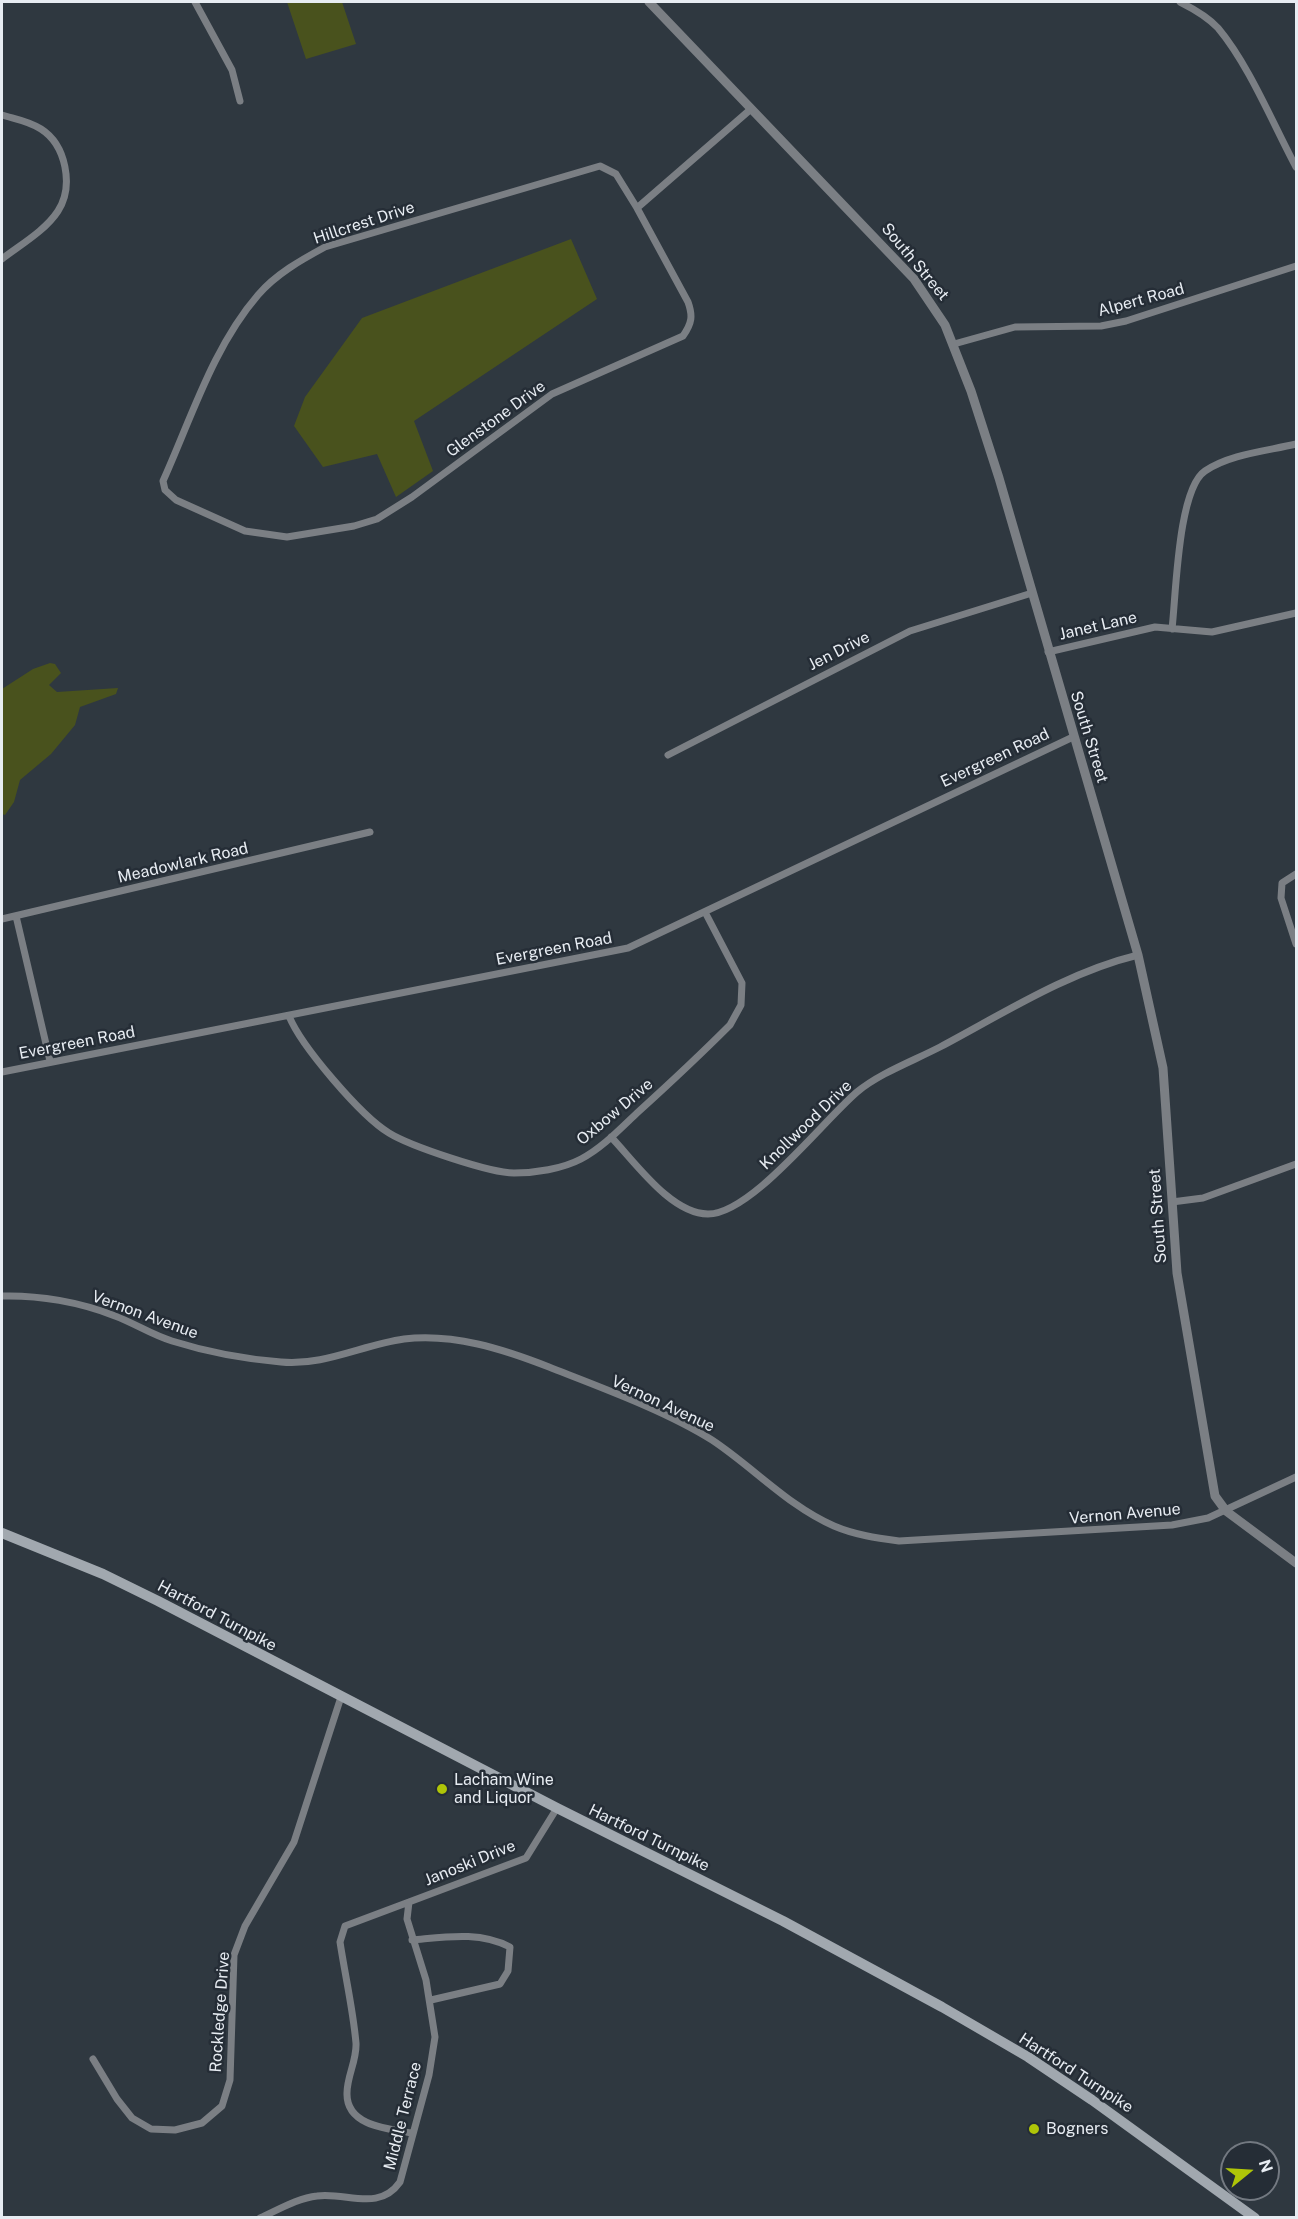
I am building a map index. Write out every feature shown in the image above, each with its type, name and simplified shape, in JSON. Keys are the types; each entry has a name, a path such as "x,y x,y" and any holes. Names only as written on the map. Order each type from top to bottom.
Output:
{"main road":[{"name":"Hartford Turnpike","path":"2,1533 103,1574 557,1808 783,1921 942,2007 1028,2057 1255,2217"}],"street":[{"path":"195,2 232,70 240,101"},
{"name":"South Street","path":"649,2 914,279 933,304 954,344 999,478 1138,955 1163,1068 1177,1273 1208,1467 1215,1496 1226,1511 1296,1563"},
{"path":"1180,2 1197,10 1217,27 1237,56 1296,167"},
{"path":"637,208 751,109"},
{"path":"2,115 42,129 57,145 66,167 66,188 59,211 42,229 2,259"},
{"name":"Hillcrest Drive","path":"164,481 220,351 258,295 298,262 325,247 600,166 616,174 637,208"},
{"name":"Glenstone Drive","path":"164,481 165,489 176,500 245,531 270,536 287,537 334,532 377,519 412,497 552,394 683,336 690,325 692,315 688,302 637,208"},
{"name":"Alpert Road","path":"954,344 1016,327 1101,326 1126,321 1296,266"},
{"path":"1172,629 1185,508 1192,485 1203,472 1223,462 1296,444"},
{"name":"Jen Drive","path":"668,755 910,631 1032,593"},
{"name":"Janet Lane","path":"1048,652 1155,627 1212,632 1296,613"},
{"name":"Evergreen Road","path":"2,1072 628,948 1073,737"},
{"name":"Meadowlark Road","path":"2,919 370,832"},
{"path":"1296,874 1282,883 1281,898 1296,944"},
{"name":"Oxbow Drive","path":"289,1016 294,1029 314,1054 368,1116 388,1132 433,1152 512,1173 530,1172 580,1159 611,1137 730,1025 741,1005 742,983 705,912"},
{"path":"16,916 50,1061"},
{"name":"Knollwood Drive","path":"611,1137 667,1196 686,1210 708,1214 727,1210 743,1202 761,1187 858,1091 1074,977 1138,955"},
{"path":"1172,1202 1203,1198 1296,1164"},
{"name":"Vernon Avenue","path":"2,1296 80,1305 201,1350 282,1363 316,1361 403,1340 437,1338 476,1343 547,1366 711,1439 806,1511 834,1526 864,1536 899,1541 1172,1525 1208,1518 1296,1477"},
{"name":"Rockledge Drive","path":"93,2059 117,2099 132,2118 151,2128 175,2130 202,2123 222,2106 230,2080 234,1955 245,1926 294,1842 341,1697"},
{"name":"Janoski Drive","path":"412,1941 407,1919 409,1902 526,1857 557,1808"},
{"path":"409,1902 345,1926 340,1942 356,2047 347,2094 350,2105 359,2118 372,2127 412,2133"},
{"path":"412,1941 469,1936 497,1940 510,1947 508,1971 500,1984 431,2000"},
{"name":"Middle Terrace","path":"260,2217 316,2196 367,2200 381,2198 393,2192 400,2182 429,2075 435,2037 431,2000 412,1941"}],"green space":[{"path":"287,2 342,2 356,44 306,59"},
{"path":"571,239 597,299 414,421 433,471 396,497 377,454 323,467 294,426 305,397 362,318"},
{"path":"50,663 55,664 61,673 49,685 57,692 118,688 116,694 80,707 75,725 51,754 20,780 14,802 5,815 2,814 2,689 33,669"}],"place":[{"name":"Lacham Wine and Liquor","path":"442,1789"},
{"name":"Bogners","path":"1034,2129"}]}
